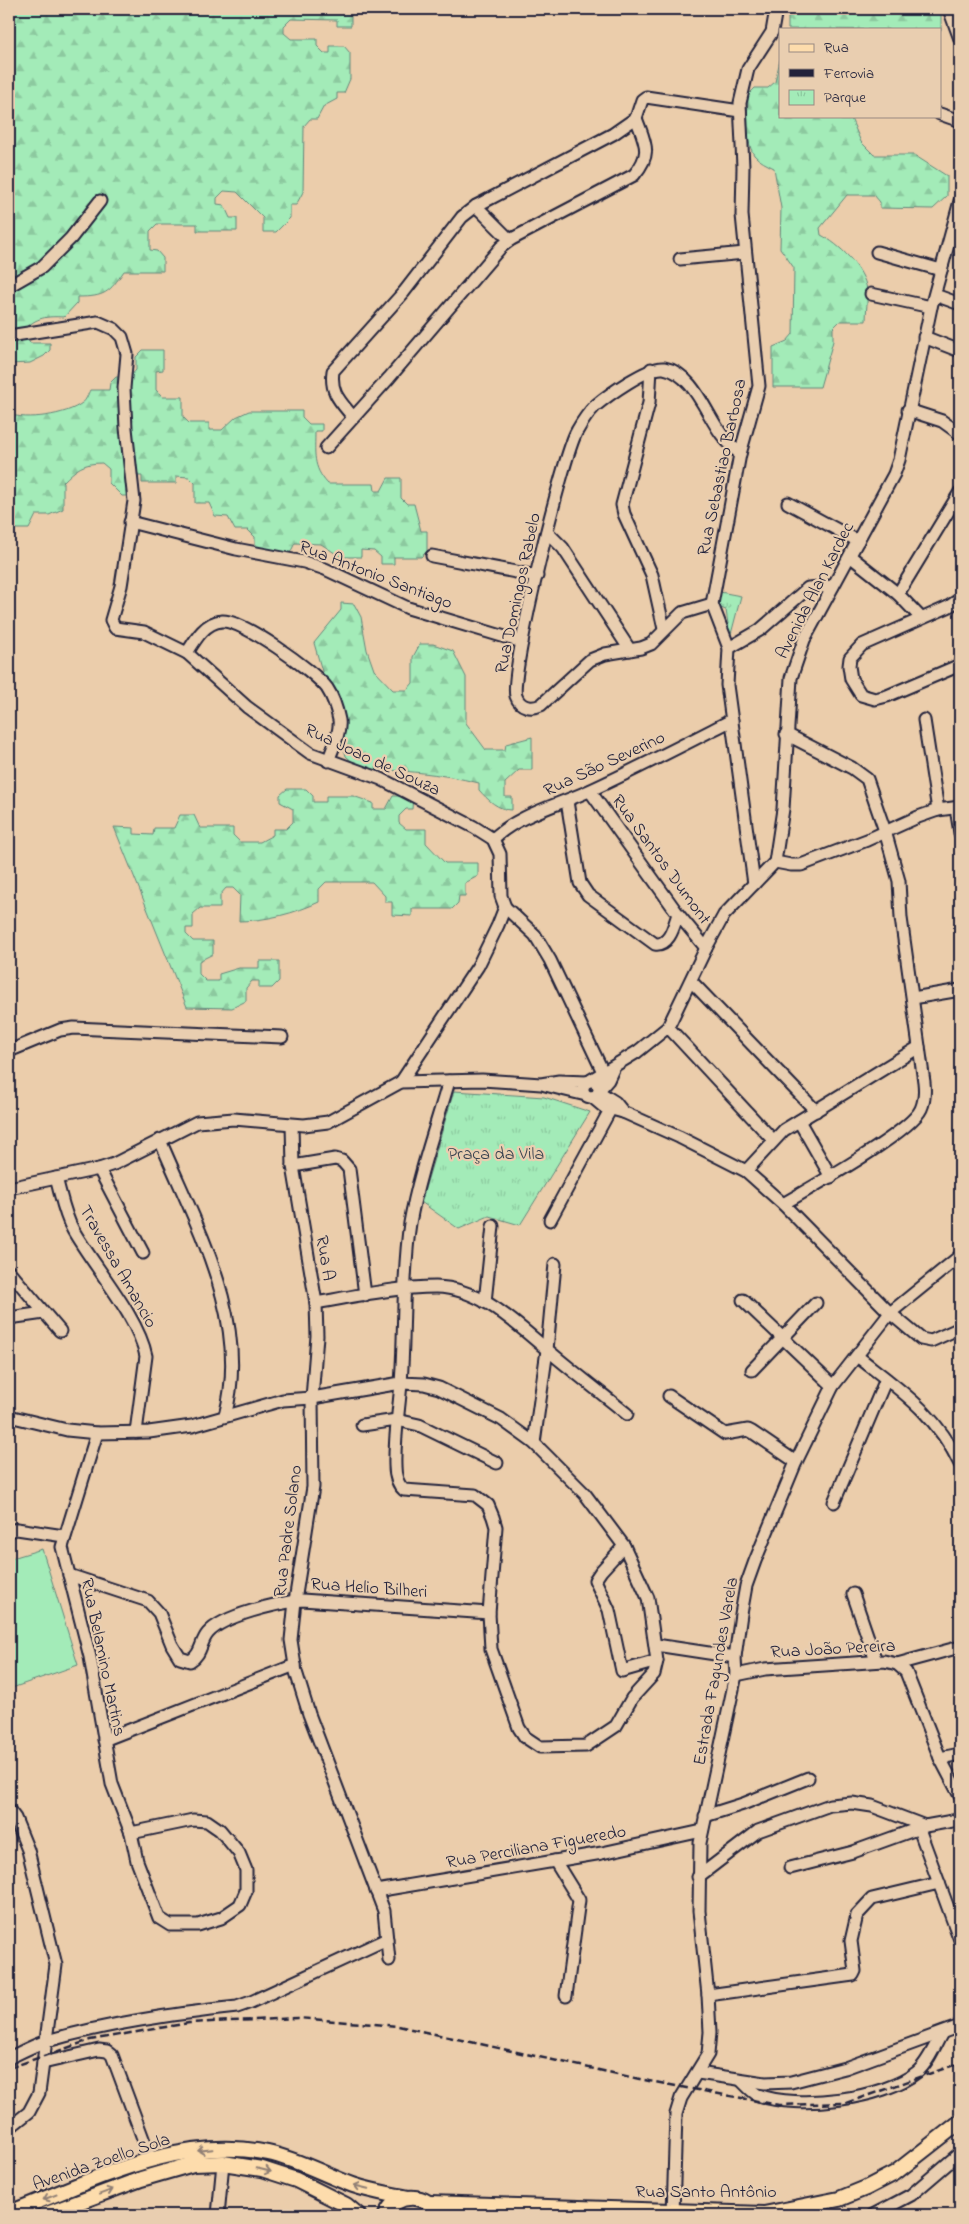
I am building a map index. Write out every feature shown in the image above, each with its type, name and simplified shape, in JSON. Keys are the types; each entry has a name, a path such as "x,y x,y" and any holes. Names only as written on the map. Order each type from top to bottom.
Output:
{"main road":[{"name":"Rua Santo Antônio","path":"430,2203 487,2203 673,2214 764,2214 838,2199 866,2188 895,2173 960,2122"},
{"name":"Avenida Zoello Sola","path":"9,2213 130,2166 178,2152 218,2148 268,2153 355,2186 408,2198 423,2199 430,2203"},
{"name":"Avenida Zoello Sola","path":"44,2215 141,2179 193,2164 223,2163 262,2169 296,2180 346,2205 358,2215"},
{"path":"386,2215 393,2205 408,2198"},
{"path":"430,2203 439,2215"},
{"name":"Rua Santo Antônio","path":"460,2215 487,2203"}],"street":[{"name":"Rua Sebastiao Barbosa","path":"712,604 740,454 759,386 745,253 741,92 748,69 772,32 776,9"},
{"path":"949,9 960,39"},
{"path":"326,448 390,378 493,256 510,240 634,175 641,166 646,154 646,147 636,118 642,100 646,97 740,111"},
{"path":"942,115 960,120"},
{"path":"353,417 334,392 332,387 333,370 404,292 462,217 476,206 592,146 636,118"},
{"path":"9,286 42,267 71,238 100,201"},
{"name":"Avenida Alan Kardec","path":"775,862 783,809 786,734 791,678 794,667 804,640 894,474 904,441 908,410 931,307 957,222 960,201"},
{"path":"476,206 510,240"},
{"path":"878,252 941,270"},
{"path":"680,259 745,253"},
{"path":"871,294 931,307"},
{"path":"935,295 960,304"},
{"path":"9,336 98,322 114,329 122,337 127,354 124,388 126,428 134,486 134,501 130,522"},
{"path":"924,337 960,351"},
{"path":"664,629 652,575 624,514 622,505 649,403 655,369 674,372 693,389 723,437 740,454"},
{"name":"Rua Domingos Rabelo","path":"655,369 596,406 576,433 560,482 547,532 522,642 515,684 516,696 526,707 534,708 542,705 590,660 605,654 641,648 651,644 682,613 712,604"},
{"path":"908,410 942,421 960,434"},
{"path":"898,594 960,492"},
{"path":"788,503 858,542"},
{"name":"Rua Joao de Souza","path":"130,522 121,586 111,620 115,628 144,632 186,653 247,707 310,753 328,761 381,778 493,839"},
{"name":"Rua Antonio Santiago","path":"130,522 210,543 304,562 325,569 408,608 522,642"},
{"path":"547,532 563,548 630,650"},
{"path":"432,556 537,576"},
{"path":"850,556 898,594 921,618"},
{"path":"728,648 760,630 808,588 833,586"},
{"path":"960,599 862,646 850,658 849,666 851,680 860,695 875,699 887,696 960,665"},
{"path":"712,604 728,648 727,685 754,884"},
{"path":"186,653 197,636 208,626 223,621 234,622 244,627 288,655 319,680 330,694 334,704 339,724 328,761"},
{"name":"Rua São Severino","path":"493,839 510,824 590,791 732,720"},
{"path":"924,720 938,810"},
{"path":"783,1204 831,1177 913,1121 921,1110 925,1097 901,918 899,881 885,831 865,776 786,734"},
{"name":"Rua Santos Dumont","path":"590,791 678,914 706,948"},
{"path":"568,801 573,824 577,870 580,882 588,895 655,944 665,942 670,935 678,914"},
{"path":"589,1081 656,1038 668,1027 724,915 775,862 802,865 938,810 958,808 960,833"},
{"path":"401,1082 478,966 492,938 504,907 501,890 500,854 493,839"},
{"path":"504,907 535,935 550,960 593,1052 609,1069 608,1080 594,1093"},
{"path":"691,981 816,1111"},
{"path":"913,998 960,990"},
{"path":"668,1027 773,1140"},
{"path":"9,1051 60,1030 74,1028 282,1037"},
{"path":"746,1171 773,1140 799,1121 919,1047"},
{"path":"9,1416 67,1430 97,1433 136,1432 192,1426 283,1400 312,1398 401,1383 424,1384 449,1392 501,1419 534,1444 585,1494 624,1546 648,1598 657,1661 654,1674 632,1698 616,1726 586,1746 540,1747 525,1737 519,1728 491,1649 490,1613 496,1527 488,1505 475,1495 414,1490 402,1488 399,1484 395,1467 401,1383 404,1290 410,1224 449,1081"},
{"path":"9,1188 98,1170 197,1122 234,1119 292,1125 328,1122 401,1082 449,1081 541,1084 594,1093 615,1102 623,1112"},
{"path":"541,1084 559,1081 596,1082 594,1093 600,1105 610,1110 623,1112 679,1137 746,1171 783,1204 890,1313 921,1339 931,1341 960,1328"},
{"path":"550,1220 610,1110"},
{"path":"799,1121 831,1177"},
{"name":"Rua A","path":"292,1125 293,1166 316,1303 317,1336 312,1398"},
{"path":"160,1140 218,1280 232,1359 232,1387 225,1416"},
{"path":"293,1166 335,1159 342,1160 349,1169 365,1295"},
{"path":"98,1170 143,1253"},
{"name":"Travessa Amancio","path":"56,1178 72,1229 131,1321 144,1348 146,1356 136,1432"},
{"path":"485,1302 492,1226"},
{"name":"Estrada Fagundes Varela","path":"673,2214 676,2114 681,2098 698,2074 708,2054 710,2032 708,1995 699,1910 698,1877 702,1831 736,1675 735,1657 746,1586 796,1462 833,1386 890,1313 960,1256"},
{"path":"534,1444 547,1350 555,1264"},
{"path":"9,1271 60,1331"},
{"path":"316,1303 365,1295 437,1287 463,1291 485,1302 519,1325 627,1414"},
{"path":"743,1300 833,1386"},
{"path":"752,1370 816,1303"},
{"path":"9,1318 44,1313"},
{"path":"857,1356 926,1412 944,1433 960,1464"},
{"path":"834,1502 886,1379"},
{"path":"670,1396 725,1434 748,1430 796,1462"},
{"name":"Rua Padre Solano","path":"312,1398 313,1487 295,1601 292,1640 295,1665 309,1714 384,1911 389,1960"},
{"path":"362,1425 397,1420 428,1428 497,1463"},
{"name":"Rua Belamino Martins","path":"97,1433 62,1547 90,1657 112,1784 131,1833"},
{"path":"9,1531 16,1529 64,1536"},
{"path":"624,1546 595,1580 609,1610 622,1671 657,1661"},
{"name":"Rua Helio Bilheri","path":"69,1575 148,1601 159,1613 172,1645 180,1658 190,1661 198,1656 208,1633 224,1621 280,1603 295,1601 490,1613"},
{"path":"853,1594 876,1662"},
{"path":"656,1645 735,1657"},
{"name":"Rua João Pereira","path":"736,1675 765,1669 884,1661 897,1664 960,1648"},
{"path":"897,1664 906,1672 940,1758 960,1796"},
{"path":"104,1740 295,1665"},
{"path":"940,1758 960,1754"},
{"path":"705,1816 743,1804 808,1778"},
{"path":"698,1877 758,1831 830,1805 852,1803 872,1806 922,1828 939,1883 960,1940"},
{"path":"9,1810 15,1818 28,1850 56,1965 39,2093 29,2112 9,2128"},
{"path":"790,1868 853,1852 922,1828 958,1820 960,1817"},
{"path":"193,1820 208,1821 220,1830 239,1853 246,1870 246,1891 240,1904 221,1918 198,1925 170,1925 159,1918 136,1861 131,1833 193,1820"},
{"name":"Rua Perciliana Figueredo","path":"376,1891 648,1844 702,1831"},
{"path":"555,1861 579,1900 566,1996"},
{"path":"708,1995 853,1975 855,1972 851,1940 857,1915 872,1899 939,1883"},
{"path":"9,2058 46,2041 144,2019 237,2007 387,1940"},
{"path":"698,2074 765,2083 791,2082 821,2075 960,2026"},
{"path":"740,2080 756,2094 778,2101 834,2099 862,2095 901,2082 919,2071 942,2033"},
{"path":"43,2063 99,2050 107,2051 112,2056 151,2160"},
{"path":"873,2215 911,2195 960,2153"},
{"path":"218,2215 223,2163"}],"green space":[{"path":"9,9 344,9 344,13 351,13 351,26 337,26 337,20 291,19 284,26 284,33 291,39 317,39 317,46 324,53 330,53 330,46 344,46 350,53 350,79 344,93 337,93 337,99 324,106 317,119 310,119 304,126 303,192 296,205 290,205 290,218 276,232 263,232 263,218 237,192 224,191 217,198 217,204 224,205 230,218 237,218 237,231 197,231 197,224 157,224 150,231 150,250 157,251 163,258 163,271 124,271 110,289 100,295 77,297 77,303 64,317 47,317 33,322 24,330 24,336 30,343 50,343 50,350 44,356 30,363 9,364"},
{"path":"788,9 941,9 941,28 788,28"},
{"path":"779,64 779,118 851,118 861,142 874,155 914,155 947,176 947,196 933,209 880,208 880,202 874,195 847,195 820,228 821,235 835,244 856,265 865,282 867,298 866,321 840,321 833,328 833,341 820,387 773,387 773,347 787,341 793,334 794,268 780,248 781,208 774,168 754,155 749,141 747,118 748,95 755,88 768,88 775,82"},
{"path":"143,350 163,350 163,370 156,371 156,390 163,397 183,397 183,417 189,423 209,423 209,430 222,430 236,417 249,411 302,411 302,417 309,424 322,424 322,431 315,431 315,453 319,472 328,484 374,484 375,491 381,491 388,478 401,478 401,498 407,504 414,504 421,531 427,531 427,551 421,557 394,557 394,564 381,564 381,557 374,551 361,550 361,557 341,557 321,544 295,543 288,557 255,550 255,537 248,530 235,530 228,517 215,516 209,503 195,503 195,483 189,477 176,476 176,483 142,483 142,476 136,476 129,496 122,496 109,483 109,469 102,463 90,464 80,468 63,482 63,509 49,515 36,515 29,529 9,529 9,414 36,417 67,411 85,401 90,390 109,390 110,383 116,377 130,377 136,370 136,357"},
{"path":"720,592 741,596 730,638 726,610 718,607"},
{"path":"341,603 354,604 361,617 367,650 374,670 393,690 407,690 413,683 413,657 420,644 433,644 453,651 466,677 466,723 486,750 505,750 506,744 532,737 532,770 519,770 505,783 505,797 512,797 512,810 502,808 490,801 479,790 479,783 420,773 360,769 346,756 314,643 341,610"},
{"path":"287,789 306,789 313,796 313,802 326,802 326,796 353,796 373,803 373,809 386,809 393,796 413,796 412,809 406,809 399,816 399,823 406,829 426,829 426,843 445,863 478,863 478,876 465,883 465,896 459,896 458,903 452,909 412,909 412,916 392,915 392,902 385,902 385,896 372,882 326,882 319,889 319,902 280,916 239,921 240,895 233,888 226,888 220,895 220,908 200,908 193,914 193,928 186,928 186,934 193,941 213,941 213,954 199,961 199,974 206,981 219,981 219,974 239,968 259,968 259,961 279,961 279,981 272,988 259,988 259,981 252,981 246,988 246,1001 232,1008 187,1007 114,827 134,828 134,834 153,835 154,828 174,828 180,815 194,815 200,828 233,828 233,835 240,842 260,842 273,835 273,829 286,829 293,822 293,809 280,802 280,795"},
{"name":"Praça da Vila","path":"454,1091 544,1097 590,1112 520,1225 489,1216 459,1229 421,1202"},
{"path":"42,1549 78,1665 9,1689 9,1559"}],"railway":[{"path":"9,2068 90,2040 189,2023 298,2018 398,2026 649,2081 779,2105 846,2103 960,2063"}]}
